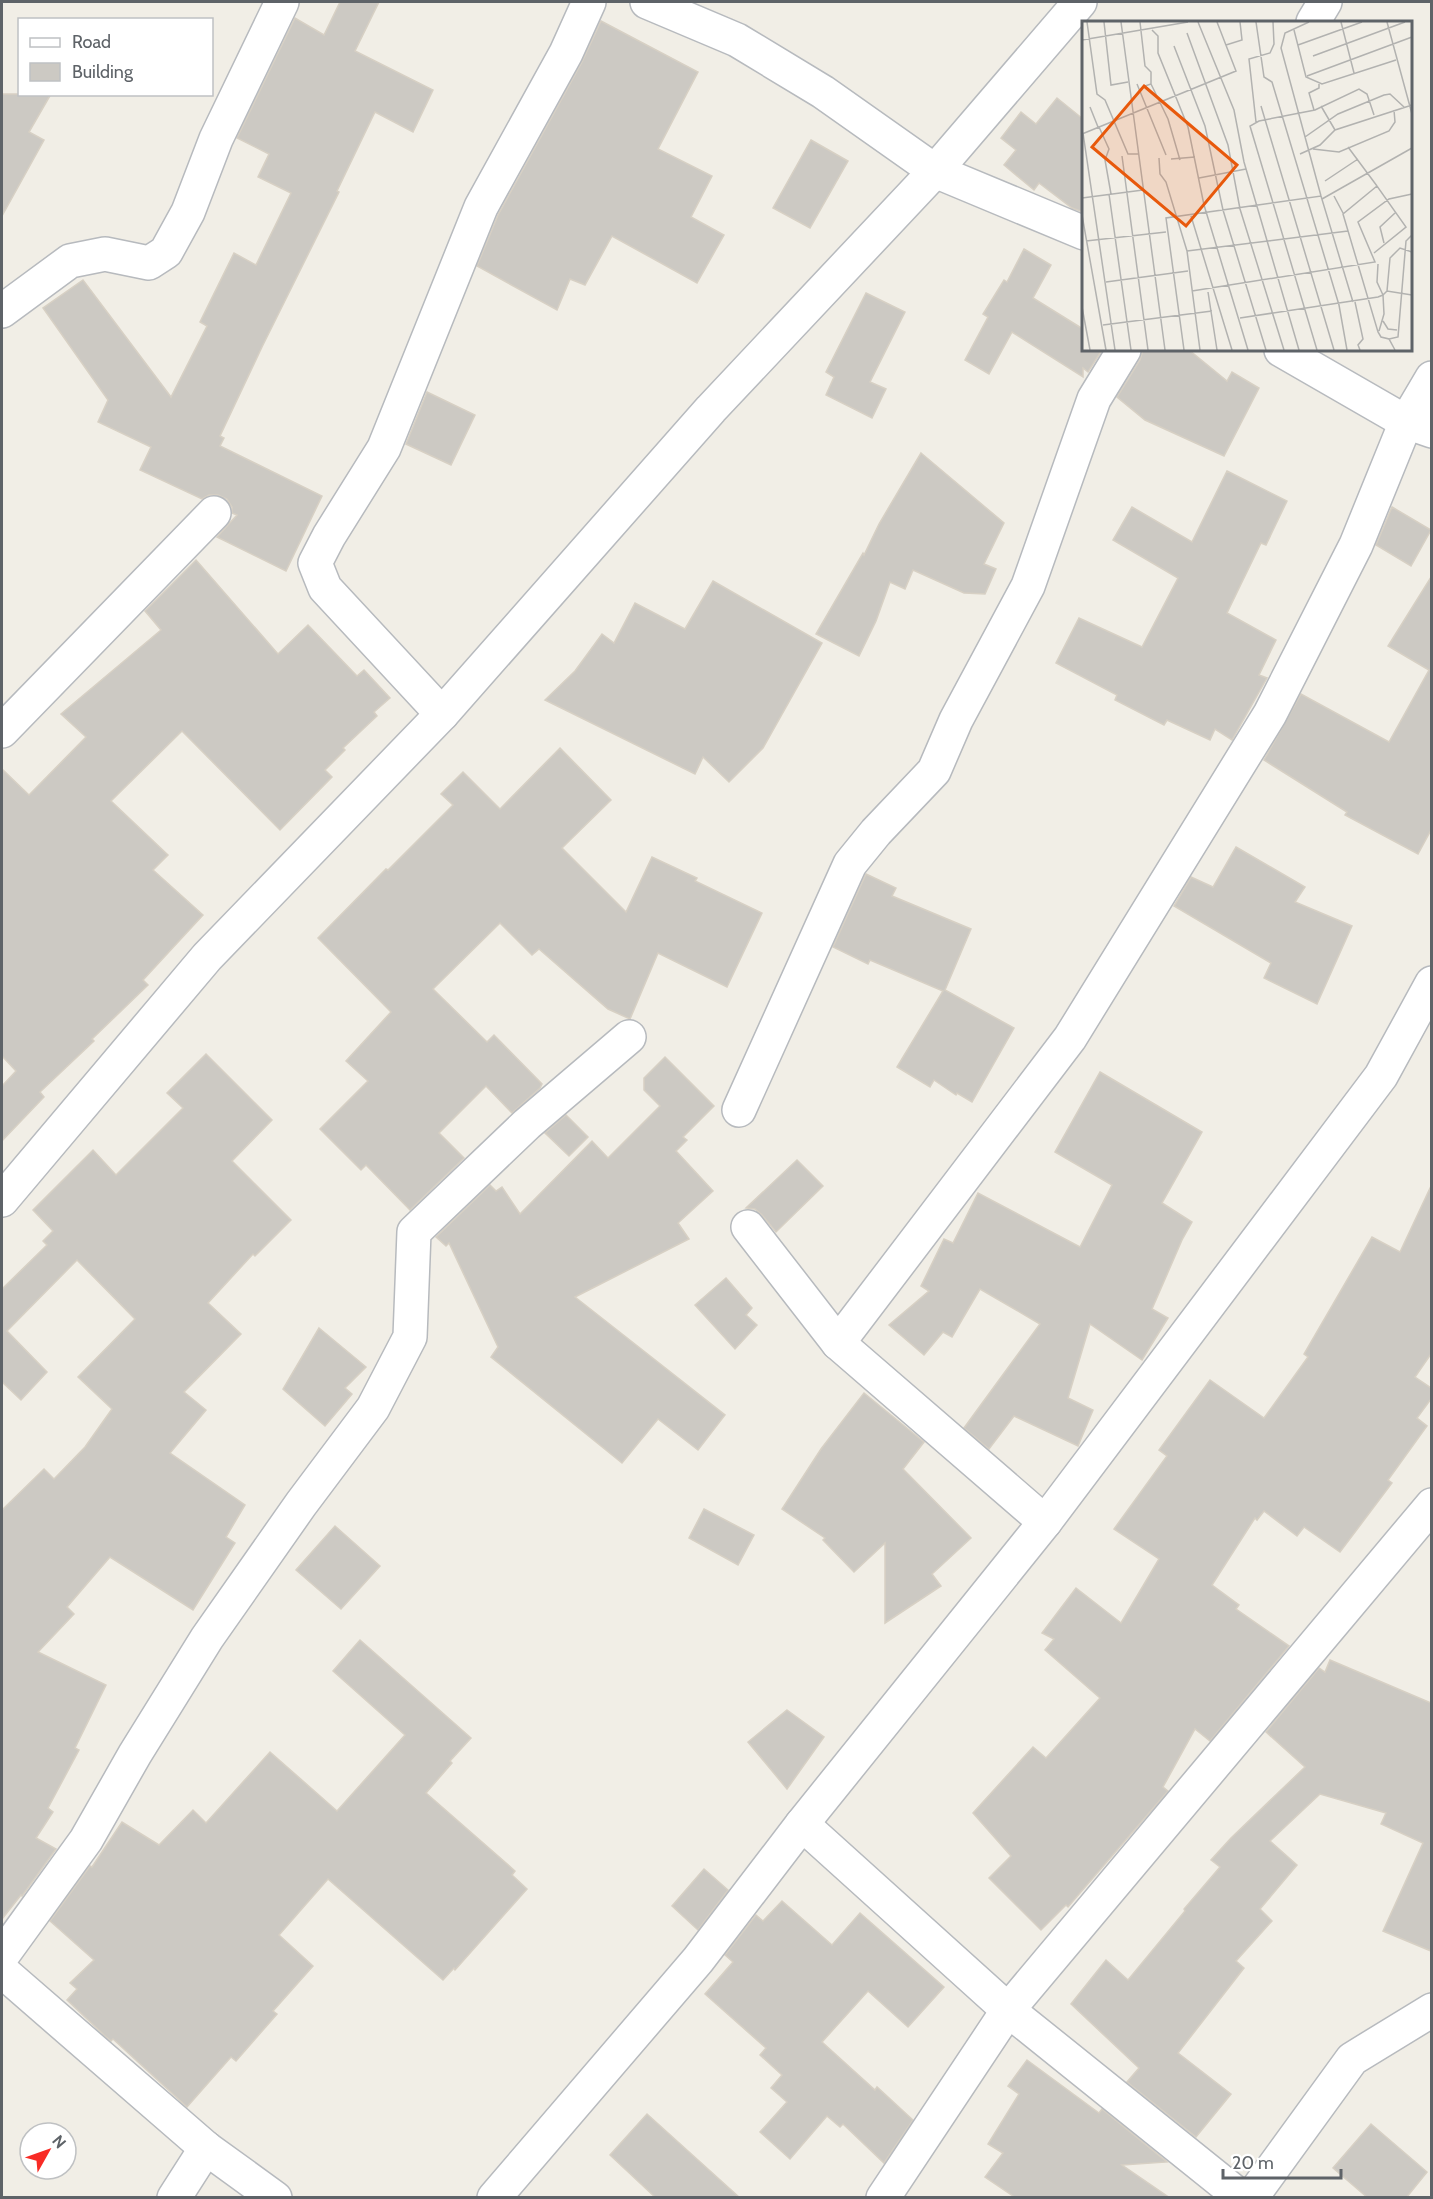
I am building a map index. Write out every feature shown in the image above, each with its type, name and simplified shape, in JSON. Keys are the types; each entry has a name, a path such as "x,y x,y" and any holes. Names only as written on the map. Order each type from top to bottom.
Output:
{"street":[{"path":"2,311 70,261 105,254 149,263 166,252 188,212 216,139 282,2"},
{"path":"442,714 325,588 315,563 329,536 384,448 481,207 566,52 589,2"},
{"path":"647,2 737,40 823,92 935,171 1082,233"},
{"path":"2,1200 207,957 442,714 711,408 935,171 1080,2"},
{"path":"1314,21 1325,2"},
{"path":"739,1110 850,864 876,831 934,771 956,720 1028,586 1094,399 1123,351"},
{"path":"1283,351 1418,426"},
{"path":"838,1343 1070,1038 1270,714 1418,426 1431,378"},
{"path":"2,731 214,513"},
{"path":"494,2198 698,1960 802,1824 1045,1522 1381,1076 1431,983"},
{"path":"2,1956 86,1840 135,1754 207,1638 301,1504 373,1408 410,1337 414,1232 527,1124 629,1037"},
{"path":"748,1227 838,1343 1045,1522"},
{"path":"883,2198 1008,2010 1431,1505"},
{"path":"802,1824 1008,2010 1242,2198"},
{"path":"2,1971 206,2148 275,2198"},
{"path":"1251,2198 1352,2059 1431,2010"},
{"path":"174,2198 206,2148"}],"building":[{"path":"340,2 379,2 355,51 433,90 413,132 375,112 337,191 339,192 220,436 224,438 220,446 322,496 286,571 217,537 237,515 232,513 232,507 227,499 218,495 209,495 202,499 140,470 151,447 98,422 108,400 43,308 83,280 171,397 207,326 200,322 234,253 256,265 291,193 258,177 269,154 237,138 295,18 324,35"},
{"path":"601,21 698,72 658,149 712,176 691,217 724,235 697,283 612,236 585,285 570,279 557,310 477,266 498,215 582,62"},
{"path":"2,94 50,96 29,132 44,140 2,216"},
{"path":"1057,98 1082,118 1082,212 1072,208 1039,183 1034,190 1004,165 1016,150 1001,138 1021,112 1036,124"},
{"path":"811,140 848,161 810,228 773,208"},
{"path":"1024,249 1051,265 1033,298 1082,328 1082,351 1101,351 1088,372 1083,368 1083,377 1012,332 989,374 965,360 988,317 983,314 1004,280 1007,282"},
{"path":"866,293 905,312 870,382 886,389 872,418 826,395 834,377 826,372"},
{"path":"1143,351 1190,351 1227,381 1232,372 1259,388 1224,456 1145,420 1117,397 1140,360"},
{"path":"427,392 475,415 451,465 406,444"},
{"path":"921,453 1004,523 984,564 996,569 985,594 964,593 913,570 905,589 890,582 876,621 859,656 816,634 863,553 864,555 879,524"},
{"path":"1227,471 1287,501 1266,545 1261,543 1227,613 1276,640 1259,675 1267,678 1232,740 1215,729 1210,740 1167,720 1164,725 1115,700 1117,695 1056,663 1079,618 1142,647 1178,578 1113,540 1132,507 1192,542"},
{"path":"1392,507 1431,530 1411,566 1376,545"},
{"path":"196,560 278,654 308,625 357,676 364,670 390,698 374,712 377,716 343,748 345,750 325,770 332,777 280,830 182,731 111,801 168,855 153,870 203,915 143,980 148,985 40,1092 44,1097 2,1141 2,1086 16,1071 2,1056 2,769 29,795 86,737 61,714 161,630 145,611"},
{"path":"1431,577 1431,830 1418,854 1345,815 1347,812 1264,760 1301,694 1389,742 1429,670 1388,646"},
{"path":"713,581 822,643 763,748 729,782 703,757 695,774 545,700 575,671 602,634 614,643 635,603 685,629"},
{"path":"560,748 611,800 562,848 626,912 652,857 697,878 695,881 762,913 727,987 658,953 630,1019 608,1009 539,949 532,955 500,923 433,989 487,1042 494,1035 542,1084 512,1113 486,1086 439,1133 464,1158 410,1210 366,1165 361,1170 320,1129 368,1081 346,1061 391,1012 318,938 453,805 441,794 463,772 500,809"},
{"path":"1236,847 1305,887 1295,902 1352,926 1317,1004 1264,978 1271,963 1174,906 1191,877 1213,887"},
{"path":"866,874 896,888 892,896 971,929 945,990 1014,1028 972,1102 957,1093 956,1095 934,1080 930,1087 897,1067 943,991 870,960 868,964 833,947"},
{"path":"206,1054 272,1120 232,1161 291,1220 255,1256 253,1254 208,1303 241,1334 184,1392 206,1410 170,1453 245,1505 226,1537 235,1543 193,1610 110,1557 67,1607 74,1614 38,1652 106,1685 75,1748 79,1750 48,1808 53,1812 36,1838 56,1849 2,1919 2,1510 44,1469 54,1479 85,1447 112,1409 78,1377 135,1319 77,1260 7,1331 47,1372 21,1400 2,1382 2,1289 47,1245 43,1241 53,1231 33,1210 93,1150 116,1175 183,1108 167,1093"},
{"path":"665,1057 714,1106 683,1137 687,1140 676,1151 713,1191 678,1223 689,1239 575,1297 725,1415 698,1450 658,1419 622,1463 491,1357 498,1347 449,1243 446,1246 436,1237 490,1185 496,1191 502,1187 520,1214 592,1141 608,1158 660,1106 644,1090 644,1078"},
{"path":"1100,1072 1202,1132 1162,1203 1192,1222 1152,1309 1168,1318 1142,1360 1090,1324 1068,1398 1093,1410 1078,1446 1014,1416 989,1449 964,1428 1040,1324 980,1289 952,1337 943,1332 924,1355 889,1325 929,1291 921,1286 944,1239 953,1243 978,1193 1080,1247 1112,1185 1055,1152"},
{"path":"566,1115 588,1137 569,1156 545,1133"},
{"path":"797,1160 823,1186 776,1232 755,1209 746,1208"},
{"path":"1431,1186 1431,1354 1415,1377 1431,1388 1431,1399 1417,1418 1427,1426 1388,1480 1392,1483 1340,1552 1304,1527 1297,1536 1264,1511 1257,1520 1255,1518 1212,1585 1239,1605 1236,1609 1289,1646 1210,1741 1195,1729 1163,1787 1168,1791 1068,1907 1066,1905 1041,1930 989,1878 1011,1856 973,1813 1033,1747 1046,1758 1100,1698 1045,1650 1054,1639 1042,1633 1076,1588 1121,1623 1159,1559 1114,1529 1167,1456 1159,1450 1210,1380 1264,1418 1308,1357 1304,1354 1372,1237 1400,1252"},
{"path":"726,1278 752,1308 746,1315 757,1325 735,1349 695,1305"},
{"path":"319,1328 366,1367 345,1388 352,1394 325,1426 283,1389"},
{"path":"864,1393 924,1442 903,1469 971,1538 932,1574 941,1586 885,1623 885,1543 854,1572 823,1540 825,1538 782,1509 821,1449"},
{"path":"704,1509 754,1535 738,1565 689,1538"},
{"path":"335,1526 380,1566 341,1609 296,1570"},
{"path":"360,1640 471,1738 426,1793 515,1871 512,1875 527,1889 455,1970 454,1968 443,1980 328,1879 279,1935 313,1966 273,2011 277,2014 236,2061 231,2057 187,2107 67,2000 77,1989 70,1983 94,1960 50,1921 90,1866 92,1867 122,1822 159,1845 193,1810 206,1823 270,1752 337,1811 405,1735 333,1671"},
{"path":"1330,1660 1431,1703 1431,1951 1383,1931 1423,1843 1381,1824 1386,1813 1320,1794 1270,1841 1297,1865 1260,1909 1272,1921 1236,1961 1244,1968 1178,2053 1231,2094 1196,2137 1127,2082 1139,2068 1071,2004 1106,1960 1128,1980 1220,1867 1211,1860 1305,1767 1266,1732 1319,1668 1325,1672"},
{"path":"787,1710 824,1737 787,1789 748,1742"},
{"path":"704,1869 728,1890 698,1930 672,1906"},
{"path":"782,1901 832,1945 860,1913 944,1987 908,2027 868,1991 822,2042 875,2090 877,2087 913,2120 884,2163 843,2124 840,2127 827,2116 790,2159 760,2132 787,2102 771,2088 782,2075 760,2055 766,2048 705,1994 733,1962 725,1955 756,1915 763,1921"},
{"path":"1027,2060 1099,2113 1102,2109 1167,2162 1122,2165 1170,2198 1016,2198 985,2177 1003,2153 988,2144 1019,2094 1008,2086"},
{"path":"647,2114 740,2198 656,2198 610,2155"},
{"path":"1371,2124 1427,2172 1406,2198 1368,2198 1333,2168"}]}
